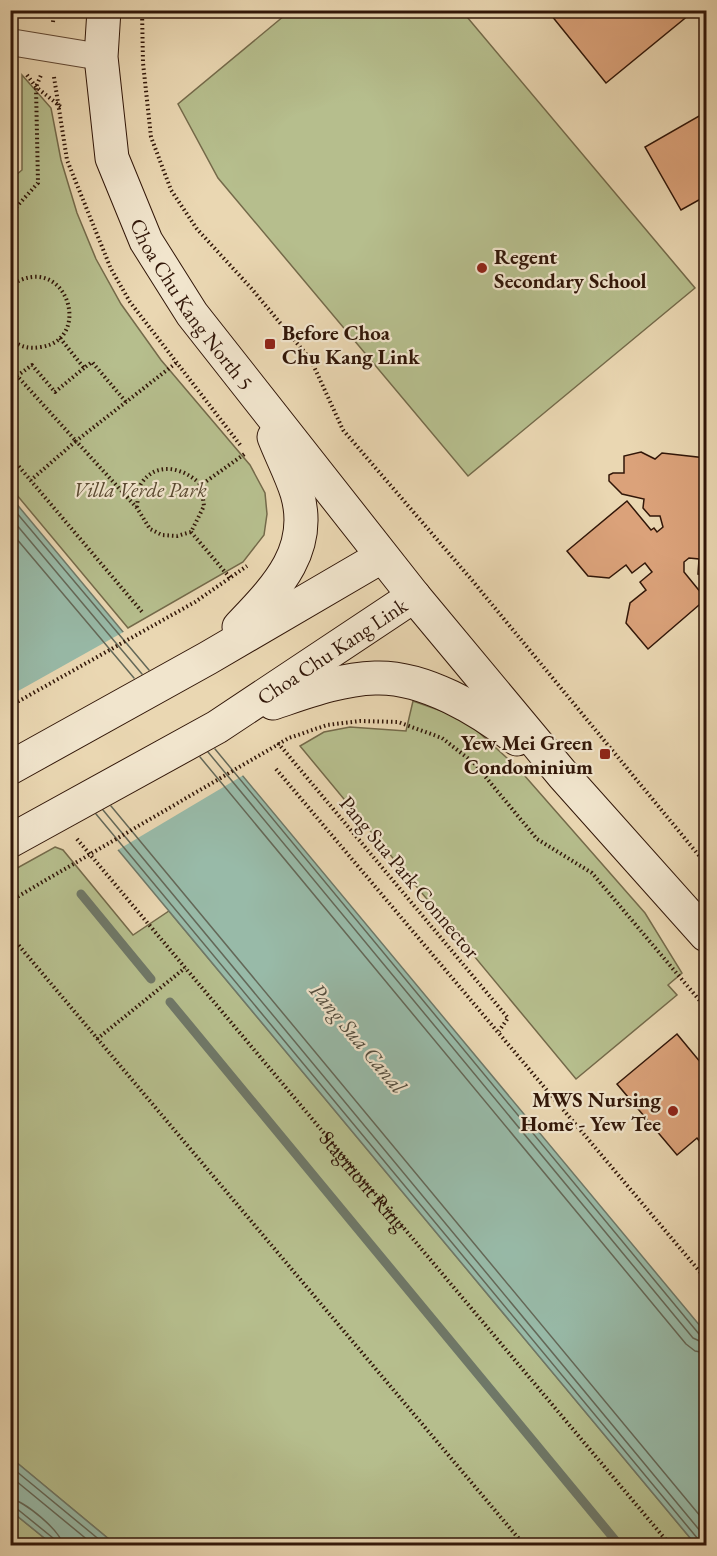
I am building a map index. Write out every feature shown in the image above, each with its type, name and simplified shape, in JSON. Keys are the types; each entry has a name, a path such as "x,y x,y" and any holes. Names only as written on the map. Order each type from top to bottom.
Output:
{"street":[{"name":"Choa Chu Kang North 5","path":"104,10 101,57 112,158 146,241 192,314 381,557"},
{"path":"10,42 101,57"},
{"path":"208,658 278,587 290,567 297,547 301,520 297,494 258,399"},
{"path":"21,762 208,658 381,557"},
{"name":"Choa Chu Kang Link","path":"65,811 225,721 414,596 381,557"},
{"path":"414,596 563,775 706,935"},
{"path":"225,721 347,681 378,677 405,682 466,704 563,775"},
{"path":"10,841 65,811"}],"path":[{"path":"10,214 38,183 36,87 52,50 54,10"},
{"path":"142,10 142,63 151,137 171,190 197,229 251,288 311,360 343,430 471,579 706,864"},
{"path":"24,71 36,87 61,107"},
{"path":"10,286 20,279 36,276 53,280 65,291 70,307 69,323 60,338 47,346 32,349 17,345 10,339"},
{"path":"60,338 84,368"},
{"path":"17,376 32,365 55,392 92,362 126,402"},
{"path":"31,480 76,441 176,363"},
{"path":"10,368 136,508 150,529 162,535 177,536 191,532 204,506 201,485 190,473 172,468 153,472 140,485 136,508"},
{"path":"201,485 247,452"},
{"path":"10,456 143,613"},
{"path":"191,532 231,579"},
{"path":"10,706 140,634 231,579 254,558"},
{"path":"10,901 278,743 327,725 360,721 398,722 442,738 474,763 537,839 592,873 706,1008"},
{"name":"Pang Sua Park Connector","path":"278,743 508,1018 499,1031"},
{"name":"Pang Sua Park Connector","path":"276,769 706,1279"},
{"name":"Stagmont Ring","path":"65,811 89,854 671,1545"},
{"path":"10,935 525,1545"},
{"path":"98,1039 185,968"}],"green space":[{"name":"Regent Secondary School","path":"290,11 462,11 695,288 468,476 218,178 178,104"},
{"name":"Villa Verde Park","path":"22,75 51,108 61,160 77,213 96,259 121,304 161,360 250,465 265,493 267,514 264,535 243,562 128,628 11,488 10,180 22,170"},
{"path":"413,701 450,714 474,728 517,767 645,913 682,973 668,985 677,995 576,1079 300,746 324,732 350,727 406,731"},
{"path":"55,847 63,850 133,935 169,911 696,1545 116,1545 10,1457 10,872"},
{"path":"11,1511 53,1545 11,1545"}],"water":[{"name":"Pang Sua Canal","path":"10,496 706,1333 706,1545 696,1545 11,721"},
{"path":"10,1457 116,1545 53,1545 11,1511"}],"pier":[{"path":"127,630 247,773 116,851 10,725 11,695"}],"building":[{"path":"547,10 695,10 606,83"},
{"path":"706,112 706,196 681,210 645,147"},
{"path":"641,452 655,459 662,453 706,458 706,575 698,574 699,559 689,558 684,562 684,572 706,599 648,649 626,623 630,603 646,590 640,582 652,572 645,563 632,573 626,565 609,578 588,576 567,551 627,501 651,530 654,528 657,532 663,527 660,516 650,516 643,508 644,499 622,494 609,481 609,475 624,473 624,456"},
{"name":"MWS Nursing Home - Yew Tee","path":"677,1034 706,1069 706,1150 697,1138 677,1155 617,1084"}],"waterway":[{"path":"81,894 151,979"},
{"path":"170,1002 620,1546"}],"place":[{"name":"Regent Secondary School","path":"482,268"},
{"name":"Before Choa Chu Kang Link","path":"270,344"},
{"name":"Yew Mei Green Condominium","path":"605,754"},
{"name":"MWS Nursing Home - Yew Tee","path":"673,1111"}]}
